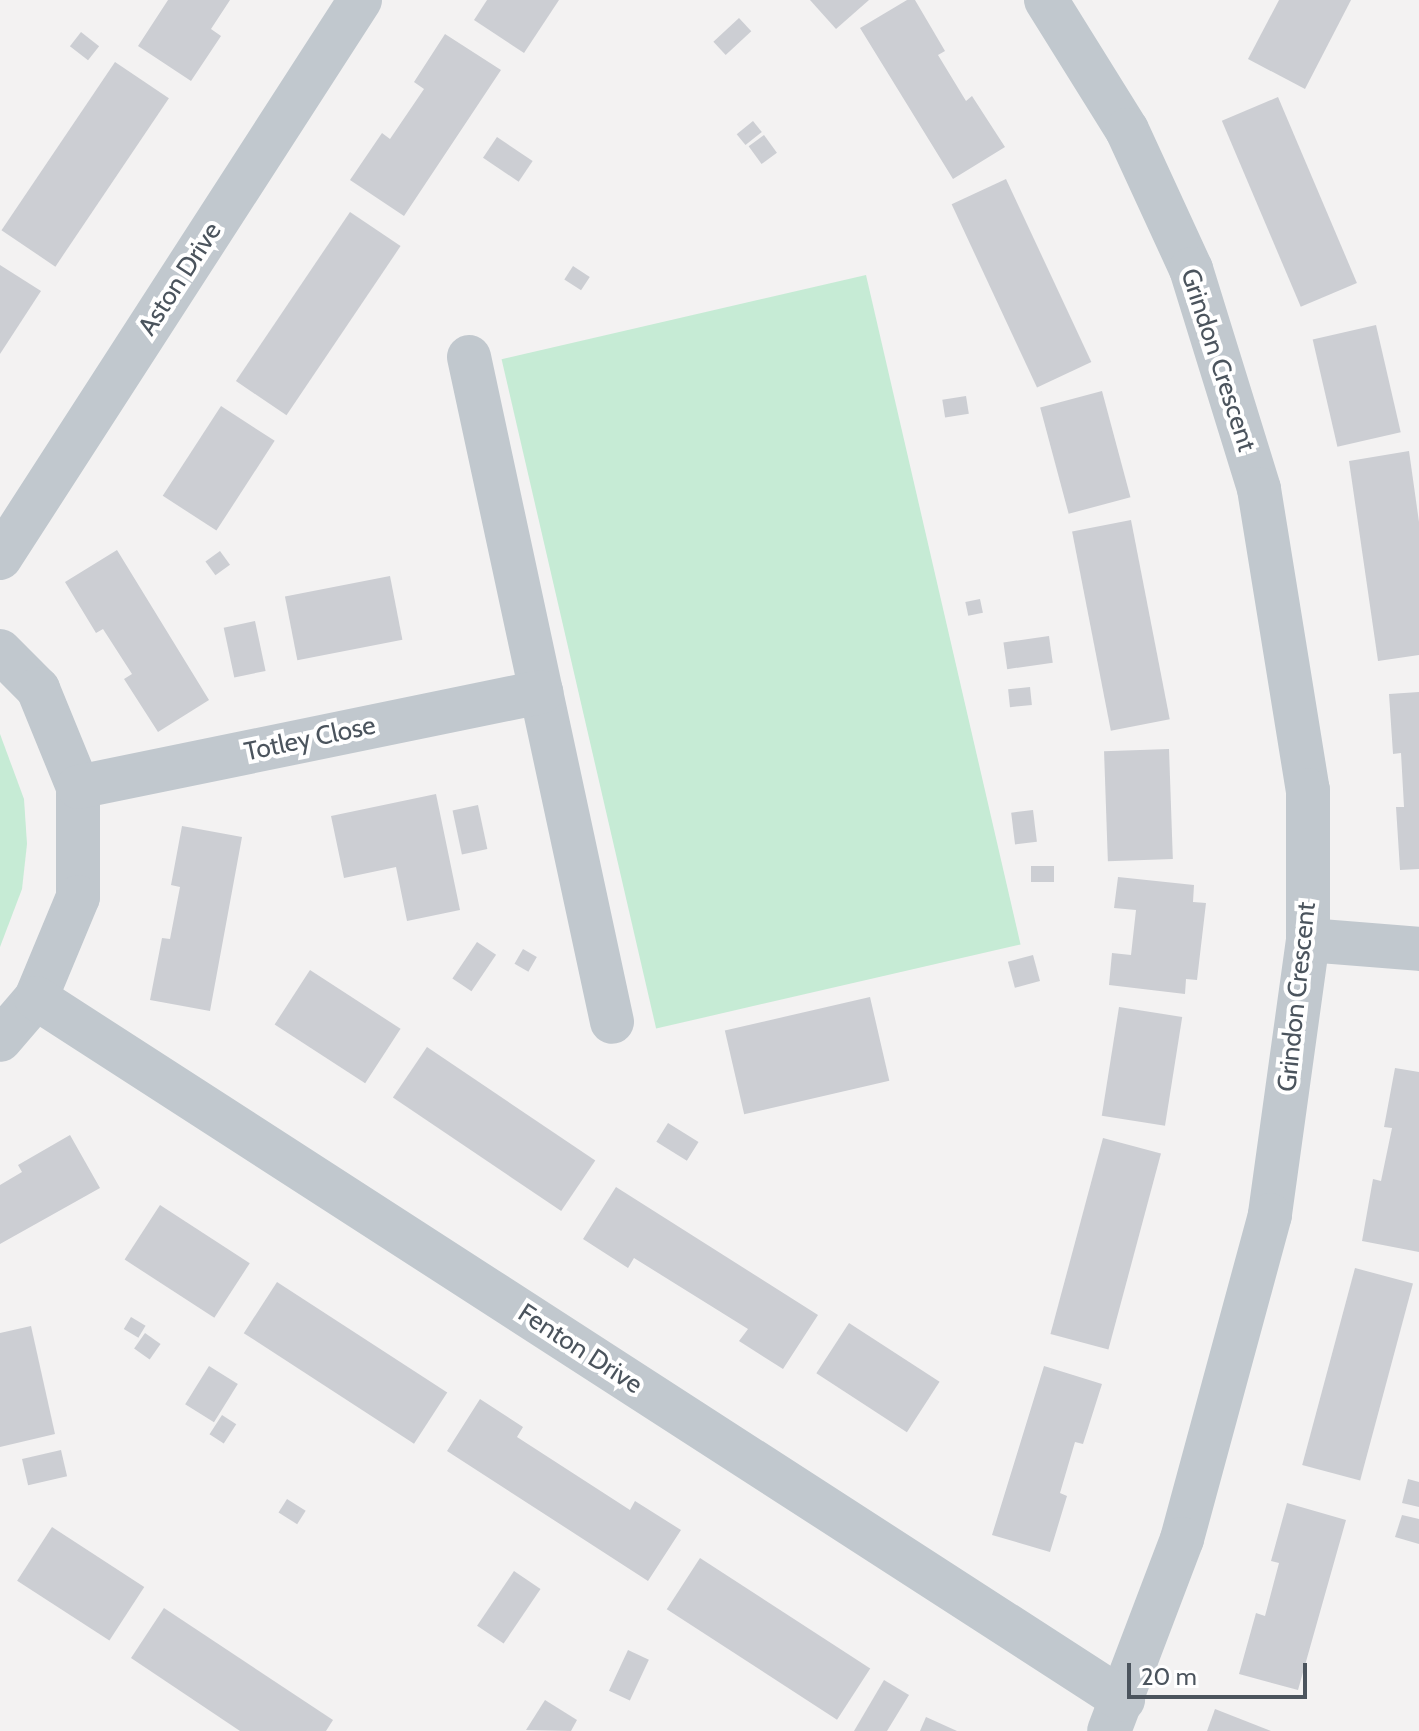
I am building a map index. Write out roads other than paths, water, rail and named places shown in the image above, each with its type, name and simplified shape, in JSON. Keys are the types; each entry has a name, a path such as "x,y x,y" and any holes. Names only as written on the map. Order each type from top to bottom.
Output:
{"street":[{"name":"Aston Drive","path":"0,558 360,0"},
{"name":"Grindon Crescent","path":"1046,0 1127,130 1191,269 1259,489 1308,790 1308,940 1270,1215 1182,1539 1116,1716"},
{"path":"469,357 612,1022"},
{"path":"0,651 38,689 78,787 78,897 36,998 0,1040"},
{"name":"Totley Close","path":"78,787 541,692"},
{"path":"1308,940 1419,949"},
{"name":"Fenton Drive","path":"36,998 1116,1716"}]}
